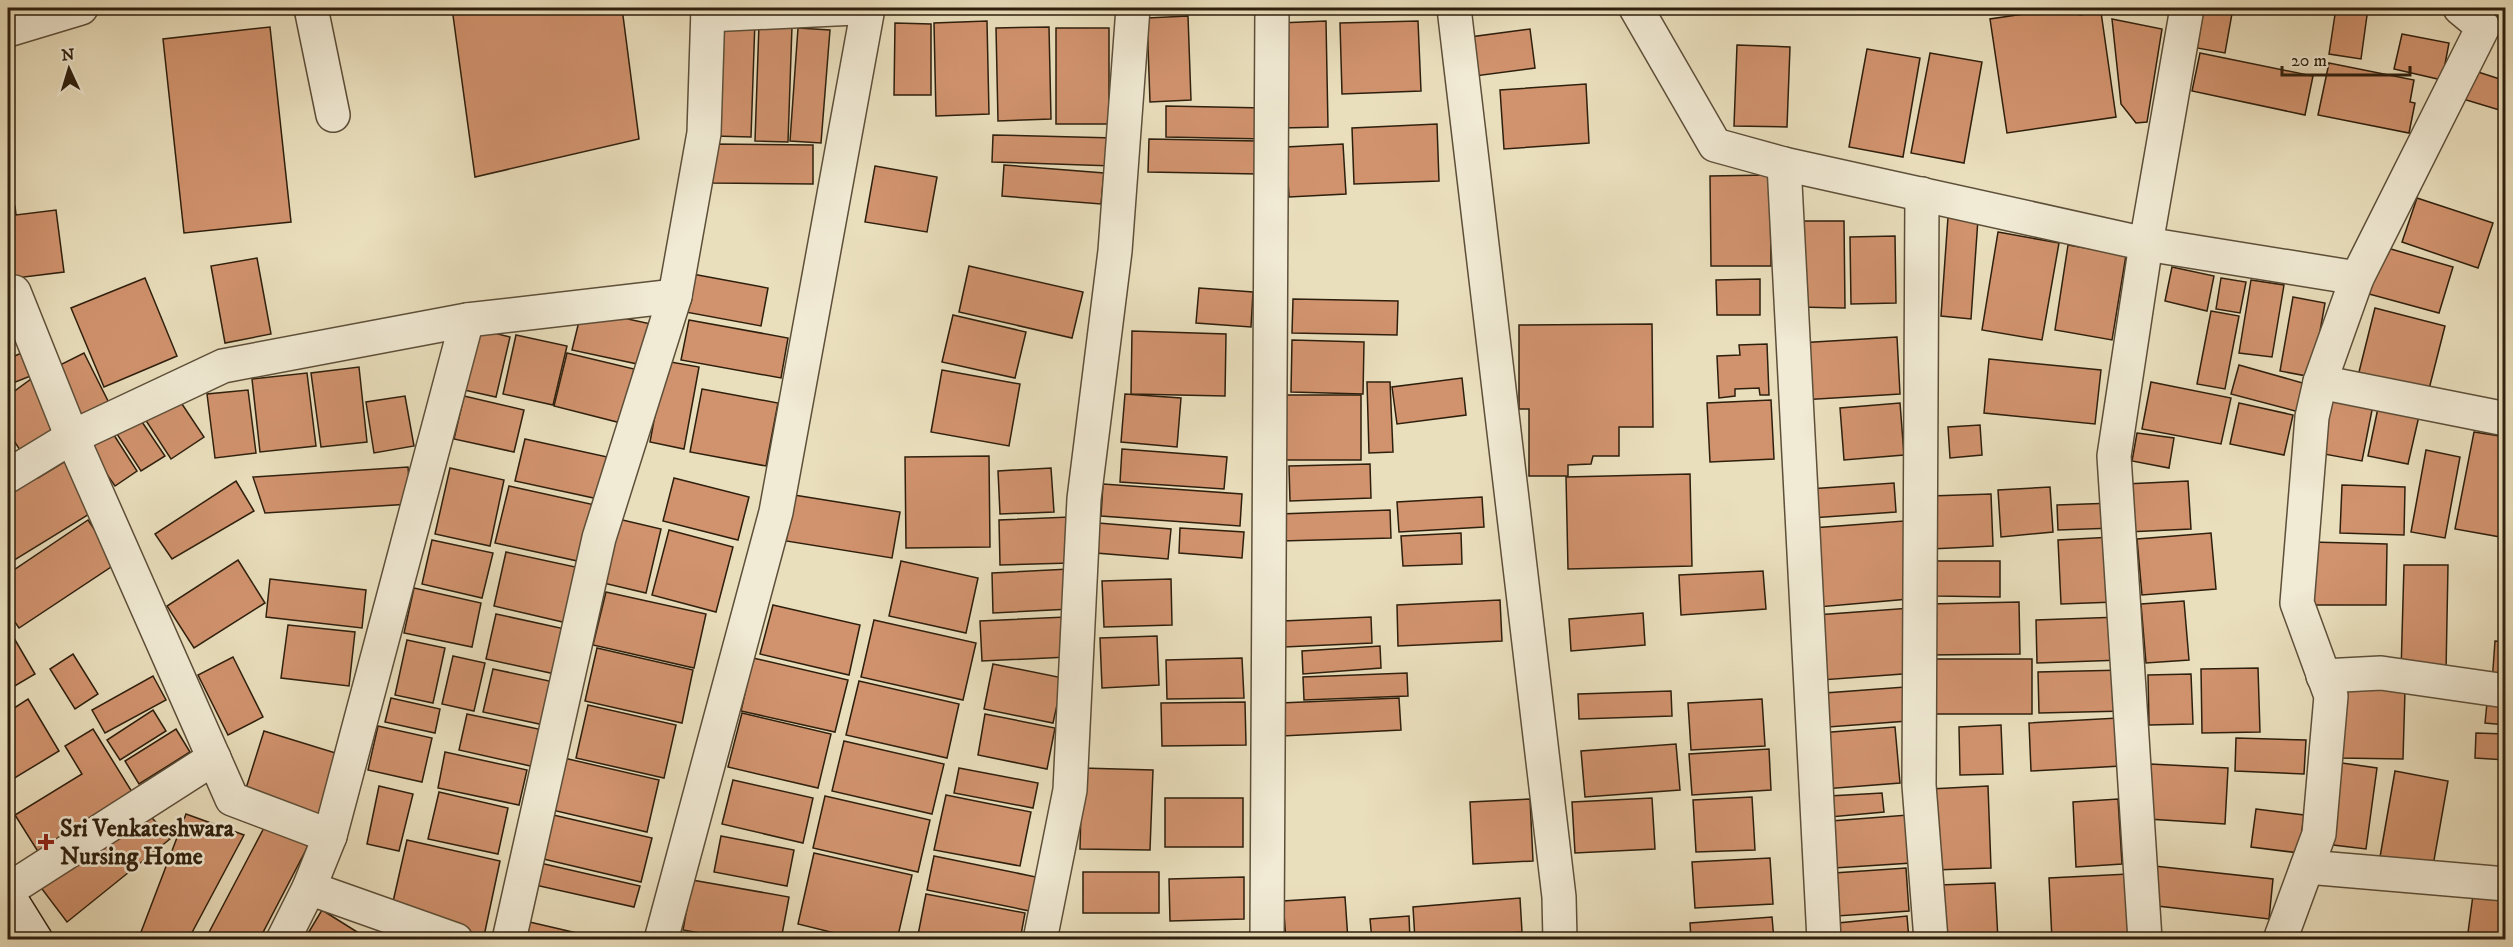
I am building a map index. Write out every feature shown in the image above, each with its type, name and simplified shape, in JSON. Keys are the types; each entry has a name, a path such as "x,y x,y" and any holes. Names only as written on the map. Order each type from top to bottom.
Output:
{"street":[{"path":"8,30 81,8"},
{"path":"311,8 333,115"},
{"path":"509,939 599,538 675,296 704,133 708,11 856,8"},
{"path":"661,939 776,512 868,8"},
{"path":"1041,939 1070,790 1084,499 1115,251 1133,8"},
{"path":"1267,939 1272,8"},
{"path":"1455,8 1559,897 1560,939"},
{"path":"1636,8 1716,145 1784,164 2146,244 2357,278"},
{"path":"2145,939 2114,456 2146,244 2187,8"},
{"path":"2280,939 2319,834 2331,696 2297,603 2312,417 2320,382 2357,278 2483,27 2460,8"},
{"path":"1784,164 1824,939"},
{"path":"1922,194 1919,785 1930,939"},
{"path":"14,292 72,437 232,799 330,836"},
{"path":"8,476 72,437 223,366 467,320 675,296"},
{"path":"283,939 309,888 330,836 467,320"},
{"path":"2320,382 2505,419"},
{"path":"2323,676 2381,673 2505,691"},
{"path":"8,890 214,758"},
{"path":"2307,867 2505,884"},
{"path":"309,888 456,939"},
{"path":"8,895 36,939"}],"building":[{"path":"452,8 622,8 639,139 475,177"},
{"path":"2079,8 2080,15 2101,12 2116,117 2007,133 1990,19"},
{"path":"2204,8 2233,8 2225,53 2197,48"},
{"path":"2336,8 2368,8 2361,59 2329,54"},
{"path":"1188,16 1191,100 1150,102 1147,18"},
{"path":"717,19 755,20 751,137 714,136"},
{"path":"2112,19 2162,29 2147,122 2136,123 2121,104"},
{"path":"987,21 989,114 936,116 934,23"},
{"path":"1326,21 1328,127 1281,128 1279,23"},
{"path":"1418,21 1421,91 1342,94 1340,23"},
{"path":"895,23 931,24 931,95 894,95"},
{"path":"759,24 792,26 788,142 755,141"},
{"path":"270,27 291,222 184,233 163,39"},
{"path":"1049,27 1051,119 998,121 996,28"},
{"path":"798,28 830,30 821,143 790,141"},
{"path":"1056,28 1109,28 1109,124 1056,124"},
{"path":"1530,29 1535,68 1475,76 1470,37"},
{"path":"2402,34 2449,43 2442,80 2394,69"},
{"path":"1737,45 1790,47 1787,127 1734,126"},
{"path":"1867,49 1920,58 1903,157 1849,147"},
{"path":"1930,53 1982,62 1964,163 1911,153"},
{"path":"2200,53 2313,76 2305,115 2192,91"},
{"path":"2329,63 2414,80 2410,102 2415,103 2409,133 2318,115"},
{"path":"2472,70 2506,81 2506,112 2463,99"},
{"path":"1586,84 1589,143 1504,149 1500,90"},
{"path":"1166,106 1265,108 1265,139 1166,137"},
{"path":"1437,124 1439,181 1354,184 1352,128"},
{"path":"993,135 1115,138 1114,166 992,162"},
{"path":"1149,139 1258,141 1258,174 1148,172"},
{"path":"713,144 813,145 813,184 712,183"},
{"path":"1343,144 1346,194 1289,197 1286,147"},
{"path":"1004,165 1104,173 1101,204 1002,196"},
{"path":"875,166 937,177 927,232 865,222"},
{"path":"1770,175 1771,266 1711,266 1710,176"},
{"path":"2417,198 2493,223 2478,268 2402,242"},
{"path":"15,206 16,215 56,210 64,272 8,279 8,207"},
{"path":"1948,217 1978,219 1971,319 1941,316"},
{"path":"1797,221 1844,221 1845,308 1798,307"},
{"path":"1998,232 2059,243 2042,340 1982,330"},
{"path":"1895,236 1896,303 1851,304 1850,237"},
{"path":"2068,245 2126,255 2112,340 2055,330"},
{"path":"2384,247 2453,267 2439,313 2369,294"},
{"path":"257,258 271,334 225,343 211,266"},
{"path":"969,266 1083,292 1072,338 959,312"},
{"path":"2172,267 2214,276 2207,311 2165,301"},
{"path":"687,273 768,288 761,326 680,311"},
{"path":"145,278 177,356 104,387 71,308"},
{"path":"2221,278 2246,282 2240,313 2216,309"},
{"path":"1760,279 1760,315 1717,315 1716,280"},
{"path":"2251,280 2284,285 2272,357 2239,353"},
{"path":"1199,288 1253,292 1251,327 1196,323"},
{"path":"2293,297 2325,303 2312,377 2280,371"},
{"path":"1293,299 1398,301 1397,335 1292,333"},
{"path":"2375,308 2445,326 2428,393 2358,376"},
{"path":"582,309 651,324 642,365 572,350"},
{"path":"2211,311 2239,316 2225,389 2197,384"},
{"path":"953,315 1026,332 1015,378 942,362"},
{"path":"689,320 788,338 781,378 681,360"},
{"path":"1652,324 1653,427 1619,427 1619,456 1593,456 1591,464 1568,465 1568,476 1529,476 1529,409 1519,409 1519,325"},
{"path":"478,329 510,337 496,397 464,390"},
{"path":"1132,331 1226,334 1225,396 1131,394"},
{"path":"516,335 567,346 553,405 503,394"},
{"path":"1897,337 1900,394 1801,400 1798,343"},
{"path":"1292,340 1364,342 1363,394 1291,392"},
{"path":"1767,344 1769,395 1760,395 1759,388 1735,389 1735,396 1719,398 1717,356 1740,355 1739,345"},
{"path":"28,350 38,373 8,385 8,359"},
{"path":"84,353 109,403 74,419 50,370"},
{"path":"567,353 634,369 621,423 554,406"},
{"path":"1989,359 2101,370 2095,424 1984,413"},
{"path":"665,361 699,367 684,449 650,442"},
{"path":"2239,365 2306,384 2299,412 2231,394"},
{"path":"359,367 367,442 321,447 311,373"},
{"path":"942,370 1020,384 1009,446 931,432"},
{"path":"307,373 316,446 260,452 252,379"},
{"path":"1462,378 1466,415 1397,424 1392,387"},
{"path":"31,379 62,424 22,453 8,432 8,396"},
{"path":"1367,382 1390,382 1393,452 1369,453"},
{"path":"2151,382 2231,398 2221,444 2142,429"},
{"path":"702,389 778,403 766,466 690,452"},
{"path":"248,390 256,453 215,458 207,394"},
{"path":"1125,394 1181,398 1177,447 1121,442"},
{"path":"176,395 204,437 171,459 143,416"},
{"path":"1285,395 1361,395 1361,460 1285,460"},
{"path":"405,396 414,446 374,453 366,402"},
{"path":"464,396 524,410 514,452 454,439"},
{"path":"2325,396 2373,405 2362,461 2313,452"},
{"path":"1771,400 1774,459 1710,462 1707,403"},
{"path":"1900,403 1904,455 1844,460 1840,408"},
{"path":"2239,403 2293,415 2284,455 2230,444"},
{"path":"2378,408 2419,416 2408,464 2368,456"},
{"path":"138,416 165,456 141,471 115,431"},
{"path":"1980,425 1982,455 1950,458 1948,427"},
{"path":"112,432 137,471 115,486 88,447"},
{"path":"2474,432 2506,437 2506,538 2455,529"},
{"path":"2137,433 2174,438 2169,468 2132,461"},
{"path":"525,439 612,458 603,500 515,481"},
{"path":"1122,449 1227,457 1224,489 1120,482"},
{"path":"2426,450 2460,457 2445,538 2411,532"},
{"path":"989,456 990,547 906,548 905,457"},
{"path":"69,459 99,508 8,564 8,492 36,475 38,478"},
{"path":"1370,464 1371,498 1290,501 1289,466"},
{"path":"408,467 411,504 265,513 253,477"},
{"path":"450,468 504,480 490,546 435,534"},
{"path":"1051,468 1054,512 1000,514 998,471"},
{"path":"1690,474 1692,566 1568,569 1566,477"},
{"path":"674,478 749,497 738,540 663,521"},
{"path":"236,481 254,511 172,559 155,534"},
{"path":"2188,481 2191,529 2127,532 2125,484"},
{"path":"1894,483 1896,512 1811,518 1809,489"},
{"path":"1103,484 1242,494 1240,526 1101,516"},
{"path":"2342,485 2405,487 2404,535 2340,533"},
{"path":"509,486 595,505 582,562 495,543"},
{"path":"2050,487 2053,532 2001,537 1998,490"},
{"path":"1991,494 1993,546 1931,549 1930,496"},
{"path":"794,495 900,512 892,558 786,541"},
{"path":"1482,497 1484,527 1399,532 1397,502"},
{"path":"2114,503 2115,528 2058,530 2057,505"},
{"path":"1390,510 1391,538 1281,541 1279,514"},
{"path":"1070,517 1071,563 1000,565 999,520"},
{"path":"614,518 661,529 646,593 599,582"},
{"path":"88,520 117,563 19,628 8,612 8,574"},
{"path":"1904,521 1909,599 1818,607 1812,528"},
{"path":"1098,523 1171,529 1168,559 1096,553"},
{"path":"1180,528 1244,532 1242,558 1179,553"},
{"path":"669,530 733,547 716,612 652,595"},
{"path":"1461,533 1462,564 1403,566 1401,536"},
{"path":"2211,533 2216,589 2142,595 2137,539"},
{"path":"2112,537 2115,602 2061,604 2058,540"},
{"path":"432,540 493,553 482,598 422,584"},
{"path":"2311,542 2387,544 2386,605 2310,605"},
{"path":"506,552 580,568 567,623 494,606"},
{"path":"238,560 265,603 194,648 167,606"},
{"path":"901,561 978,578 966,633 889,616"},
{"path":"1937,561 2000,561 2000,597 1937,596"},
{"path":"2404,565 2448,565 2446,673 2401,672"},
{"path":"1069,569 1071,609 993,613 992,573"},
{"path":"1763,571 1766,609 1681,615 1679,575"},
{"path":"270,579 366,590 362,628 266,617"},
{"path":"1171,579 1172,625 1104,627 1102,581"},
{"path":"414,588 481,603 472,647 404,633"},
{"path":"606,592 706,614 694,668 593,645"},
{"path":"1500,600 1502,641 1398,646 1397,605"},
{"path":"2184,601 2189,660 2146,663 2141,604"},
{"path":"2019,602 2020,654 1929,655 1929,604"},
{"path":"773,605 860,625 849,675 760,654"},
{"path":"1911,608 1916,673 1821,680 1816,615"},
{"path":"1643,613 1645,645 1571,651 1569,619"},
{"path":"496,614 565,629 555,674 486,659"},
{"path":"1066,617 1068,657 982,661 980,621"},
{"path":"1371,617 1372,643 1284,647 1283,621"},
{"path":"2120,617 2122,660 2037,663 2036,620"},
{"path":"874,620 976,643 963,700 861,677"},
{"path":"288,625 355,632 349,686 281,678"},
{"path":"11,633 35,674 8,690 8,635"},
{"path":"1157,636 1159,685 1102,688 1100,638"},
{"path":"407,640 445,648 433,703 395,695"},
{"path":"2495,641 2506,642 2506,684 2492,683"},
{"path":"1380,646 1381,668 1303,674 1302,651"},
{"path":"597,648 693,670 682,723 585,701"},
{"path":"73,654 98,694 75,709 50,669"},
{"path":"453,656 485,663 474,711 442,704"},
{"path":"233,657 263,717 228,735 198,675"},
{"path":"753,658 848,680 835,732 741,711"},
{"path":"1242,658 1244,698 1167,699 1166,660"},
{"path":"1928,659 2032,659 2032,714 1927,714"},
{"path":"993,664 1063,678 1053,723 984,709"},
{"path":"2258,668 2260,732 2202,733 2201,669"},
{"path":"493,669 554,682 544,725 483,712"},
{"path":"2125,670 2126,711 2039,713 2038,672"},
{"path":"1407,673 1408,696 1304,700 1303,677"},
{"path":"2191,674 2193,724 2149,725 2148,675"},
{"path":"153,676 166,700 105,733 92,710"},
{"path":"859,681 959,704 947,758 846,735"},
{"path":"1905,687 1908,721 1828,727 1825,693"},
{"path":"2341,689 2405,690 2403,759 2339,758"},
{"path":"1671,691 1672,716 1579,719 1578,694"},
{"path":"2488,693 2506,695 2506,725 2485,723"},
{"path":"391,698 440,709 435,733 385,722"},
{"path":"1399,698 1401,730 1282,736 1280,703"},
{"path":"28,699 59,751 8,782 8,712"},
{"path":"1762,699 1765,746 1691,750 1688,703"},
{"path":"1245,702 1246,745 1162,746 1161,703"},
{"path":"588,705 676,725 664,778 576,758"},
{"path":"153,710 166,731 120,760 107,740"},
{"path":"742,713 831,734 818,788 728,767"},
{"path":"467,714 543,730 535,767 459,750"},
{"path":"985,714 1055,728 1047,769 978,755"},
{"path":"2118,718 2121,766 2031,771 2029,723"},
{"path":"2001,725 2003,774 1960,775 1959,727"},
{"path":"378,726 432,738 422,782 368,770"},
{"path":"1895,727 1900,783 1824,789 1819,733"},
{"path":"93,729 137,800 42,858 15,815 82,774 65,746"},
{"path":"176,729 190,752 139,784 125,761"},
{"path":"264,731 342,755 321,821 243,798"},
{"path":"2476,733 2506,734 2506,760 2475,758"},
{"path":"2236,738 2306,740 2304,774 2235,771"},
{"path":"844,741 944,764 932,814 832,791"},
{"path":"1676,744 1680,790 1585,797 1581,751"},
{"path":"1769,749 1771,790 1692,795 1689,754"},
{"path":"445,752 527,770 519,805 438,788"},
{"path":"564,758 659,780 647,832 552,810"},
{"path":"2335,762 2377,768 2366,849 2325,844"},
{"path":"2150,764 2228,768 2225,824 2148,819"},
{"path":"959,768 1038,783 1033,808 954,793"},
{"path":"1082,768 1153,770 1150,850 1080,849"},
{"path":"2395,771 2448,781 2433,866 2380,857"},
{"path":"733,780 813,798 803,843 722,824"},
{"path":"379,786 413,794 399,851 367,844"},
{"path":"1988,786 1991,868 1934,870 1930,789"},
{"path":"439,792 508,808 498,854 428,839"},
{"path":"1882,793 1884,812 1830,817 1829,796"},
{"path":"946,795 1031,812 1020,866 934,850"},
{"path":"825,796 930,820 918,872 813,848"},
{"path":"1752,797 1755,850 1696,852 1693,800"},
{"path":"1165,798 1243,798 1243,847 1165,847"},
{"path":"1652,798 1655,849 1575,853 1572,802"},
{"path":"1530,799 1533,861 1473,864 1470,802"},
{"path":"2118,799 2122,864 2076,867 2073,802"},
{"path":"2256,809 2304,815 2299,853 2251,847"},
{"path":"148,813 170,839 67,922 39,885"},
{"path":"186,814 244,835 188,940 138,940"},
{"path":"549,814 652,838 641,882 539,858"},
{"path":"1908,815 1912,863 1834,868 1831,821"},
{"path":"266,824 308,846 259,940 209,940 206,938"},
{"path":"721,836 794,850 787,886 714,872"},
{"path":"407,840 500,861 484,936 390,915"},
{"path":"814,853 912,875 897,940 863,940 798,924"},
{"path":"934,856 1036,877 1030,911 927,890"},
{"path":"1770,858 1773,904 1695,908 1692,862"},
{"path":"540,863 640,886 634,907 535,885"},
{"path":"2154,866 2273,879 2269,919 2149,905"},
{"path":"1906,868 1909,911 1837,916 1834,873"},
{"path":"1083,872 1159,872 1159,913 1083,913"},
{"path":"2128,874 2131,936 2052,940 2049,878"},
{"path":"1244,877 1244,919 1170,921 1169,879"},
{"path":"692,880 789,897 781,940 739,940 683,930"},
{"path":"1995,883 1998,940 1941,940 1939,885"},
{"path":"926,894 1025,913 1020,940 917,940"},
{"path":"2473,895 2506,900 2506,940 2467,940"},
{"path":"1345,897 1348,940 1286,940 1283,901"},
{"path":"1520,898 1522,932 1415,940 1413,907"},
{"path":"322,910 370,940 304,940"},
{"path":"1409,916 1410,940 1372,940 1370,919"},
{"path":"1907,916 1909,940 1840,940 1838,923"},
{"path":"1772,917 1774,940 1691,940 1690,923"},
{"path":"521,920 607,940 516,940"}],"place":[{"name":"Sri Venkateshwara Nursing Home","path":"46,842"}]}
